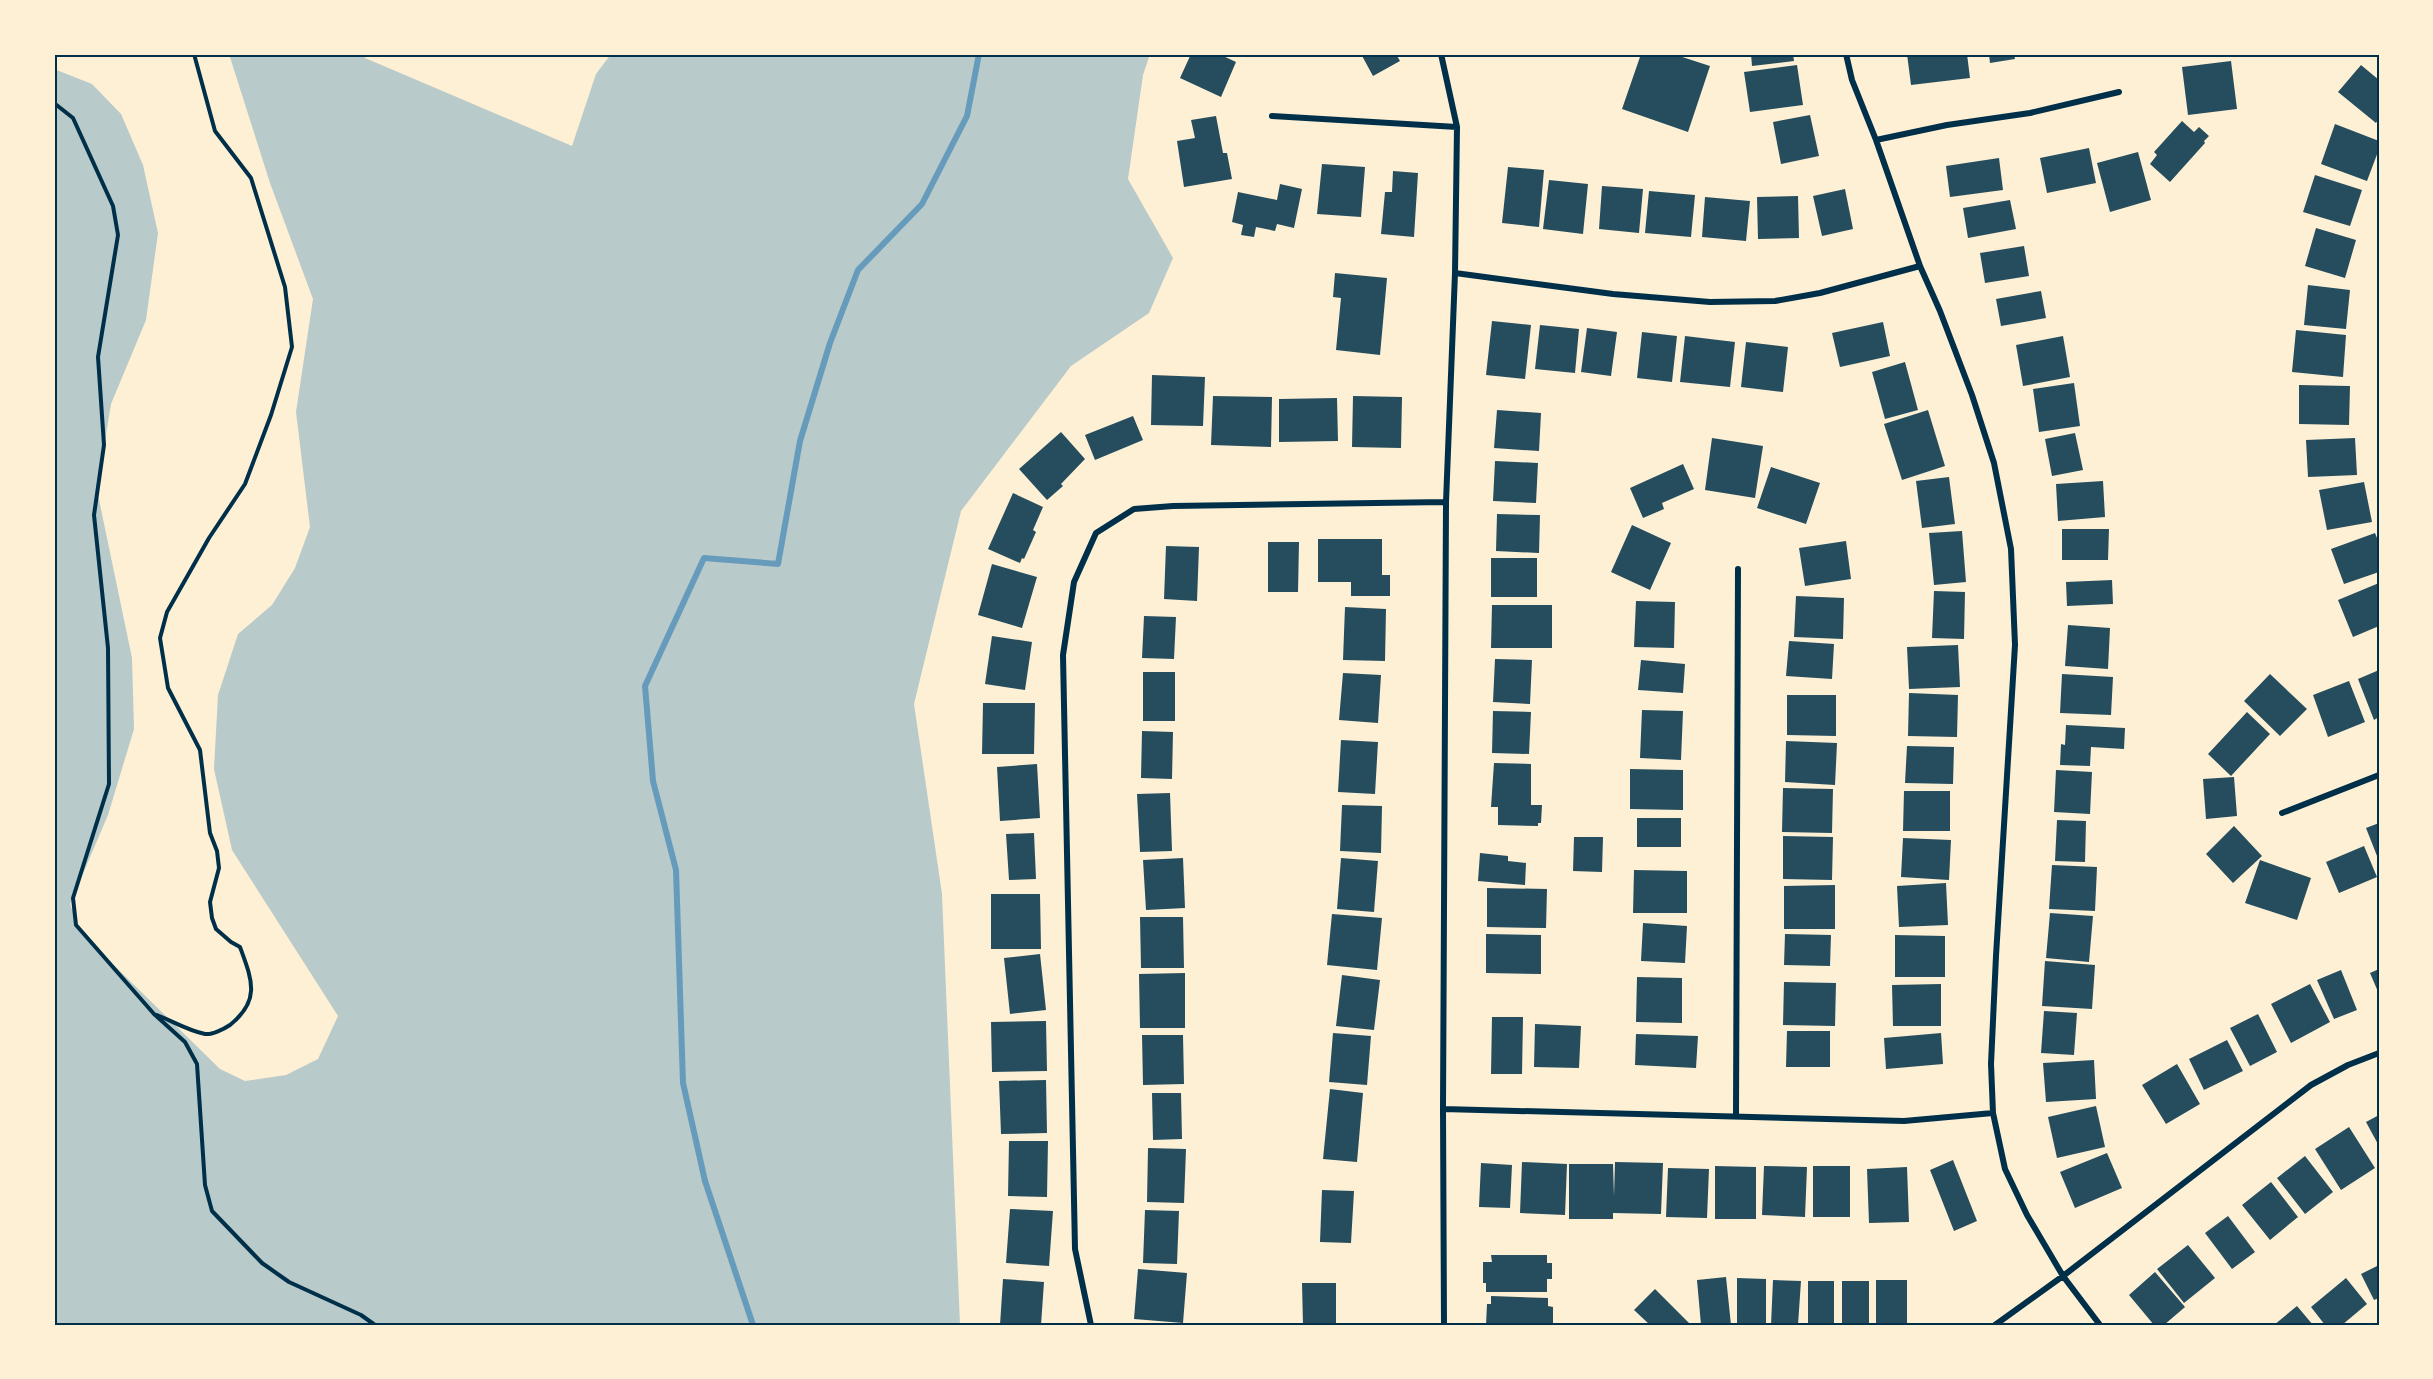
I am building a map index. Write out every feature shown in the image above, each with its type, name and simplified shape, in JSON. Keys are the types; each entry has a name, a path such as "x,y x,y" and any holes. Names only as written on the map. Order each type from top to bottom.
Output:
{"street":[{"path":"1441,54 1457,127 1455,273 1446,502 1444,1325"},
{"path":"1846,54 1852,80 1876,140 1920,266 1940,311 1990,452 2011,549 2015,645 1996,956 1991,1064 1993,1113 2005,1169 2027,1215 2063,1276 2100,1325"},
{"path":"1876,140 1947,125 2030,113 2119,92"},
{"path":"1272,116 1457,127"},
{"path":"1455,273 1613,294 1710,302 1775,301 1820,293 1920,266"},
{"path":"1091,1325 1075,1249 1063,655 1074,582 1096,533 1134,509 1185,506 1446,502"},
{"path":"1736,1116 1738,569"},
{"path":"2282,813 2379,774"},
{"path":"1995,1325 2063,1276 2312,1085 2348,1065 2379,1053"},
{"path":"1443,1109 1904,1121 1993,1113"}],"path":[{"path":"154,1014 207,1035 226,1028 249,1006 250,974 240,947 216,929 212,918 210,902 219,868 217,850 210,833 200,750 168,688 160,638 167,612 209,538 245,484 291,347 285,287 250,178 215,131 194,54"},
{"path":"54,103 73,118 113,206 118,235 98,357 104,445 94,515 108,648 109,784 73,898 76,925 154,1014 185,1042 197,1064 205,1185 212,1211 262,1263 289,1282 361,1315 375,1325"}],"shaded area":[{"path":"229,54 365,54 365,58 572,146 596,74 611,54 1150,54 1143,75 1128,179 1173,258 1149,313 1071,366 961,511 914,704 942,894 960,1325 54,1325 54,69 92,84 121,114 143,165 158,233 146,320 111,404 97,490 132,658 134,729 108,815 70,904 81,933 220,1069 245,1081 286,1075 318,1059 338,1016 232,850 214,769 218,695 238,634 272,605 295,568 310,527 296,412 313,299 270,183"}],"building":[{"path":"1191,54 1219,54 1236,62 1221,97 1180,78"},
{"path":"1361,54 1396,54 1400,61 1373,76"},
{"path":"1641,54 1673,54 1710,66 1688,132 1622,109"},
{"path":"1751,54 1793,54 1794,61 1752,66"},
{"path":"1907,54 1967,54 1970,78 1911,85"},
{"path":"1989,54 2014,54 2015,59 1990,63"},
{"path":"2231,61 2237,109 2188,115 2182,67"},
{"path":"1797,65 1803,105 1750,112 1744,72"},
{"path":"2361,65 2379,80 2379,118 2376,123 2338,92"},
{"path":"1810,115 1819,156 1781,164 1773,122"},
{"path":"1216,116 1223,153 1227,153 1232,179 1184,187 1177,141 1195,138 1191,120"},
{"path":"2182,121 2194,132 2199,127 2209,136 2170,182 2150,164 2157,155 2154,152"},
{"path":"2335,124 2379,141 2379,149 2367,181 2321,164"},
{"path":"2089,148 2096,183 2047,193 2040,158"},
{"path":"2138,152 2151,200 2110,212 2097,163"},
{"path":"1999,158 2003,190 1950,197 1946,166"},
{"path":"1322,164 1365,167 1361,217 1317,214"},
{"path":"1508,167 1544,170 1539,227 1502,223"},
{"path":"1393,171 1418,173 1414,237 1381,234 1385,192 1392,192"},
{"path":"2315,175 2362,190 2350,226 2303,212"},
{"path":"1549,180 1588,184 1583,234 1543,229"},
{"path":"1280,184 1302,189 1294,228 1277,224 1275,231 1256,227 1254,237 1241,235 1243,225 1232,222 1238,192 1277,200"},
{"path":"1602,186 1643,189 1639,233 1599,229"},
{"path":"1845,189 1853,229 1822,236 1813,196"},
{"path":"1649,191 1695,195 1691,237 1645,233"},
{"path":"1798,196 1799,238 1758,239 1757,197"},
{"path":"1705,197 1750,201 1746,241 1702,237"},
{"path":"2010,200 2016,229 1968,238 1963,208"},
{"path":"2316,228 2356,240 2345,278 2305,266"},
{"path":"2024,246 2029,276 1985,283 1980,253"},
{"path":"1335,273 1387,278 1380,355 1336,350 1341,298 1333,297"},
{"path":"2308,285 2350,290 2346,329 2304,325"},
{"path":"2041,291 2046,318 2001,326 1996,299"},
{"path":"1492,321 1531,325 1525,379 1486,375"},
{"path":"1883,322 1890,356 1840,367 1832,333"},
{"path":"1540,325 1579,329 1575,373 1535,369"},
{"path":"1587,328 1617,332 1611,376 1581,372"},
{"path":"2296,330 2346,335 2343,377 2292,372"},
{"path":"1642,332 1677,336 1672,382 1637,378"},
{"path":"1685,336 1735,342 1730,387 1680,382"},
{"path":"2063,336 2070,377 2023,386 2016,345"},
{"path":"1746,342 1788,347 1783,392 1741,387"},
{"path":"1905,362 1918,410 1885,419 1872,372"},
{"path":"1152,375 1205,377 1203,426 1151,425"},
{"path":"2074,383 2080,426 2039,432 2033,389"},
{"path":"2299,385 2350,386 2349,425 2299,424"},
{"path":"1213,396 1272,397 1271,447 1211,445"},
{"path":"1353,396 1402,397 1401,448 1352,447"},
{"path":"1337,398 1338,441 1279,442 1279,399"},
{"path":"1497,410 1541,413 1539,451 1494,448"},
{"path":"1928,410 1945,466 1902,480 1884,424"},
{"path":"1133,416 1143,440 1095,460 1085,435"},
{"path":"1061,432 1085,459 1061,484 1063,486 1047,500 1019,469"},
{"path":"2075,433 2083,470 2052,476 2045,439"},
{"path":"1712,438 1763,446 1755,498 1705,490"},
{"path":"2355,438 2357,475 2308,477 2306,440"},
{"path":"1495,461 1538,463 1536,503 1493,501"},
{"path":"1683,464 1694,489 1662,503 1664,509 1643,518 1630,488"},
{"path":"1771,467 1820,483 1806,524 1757,508"},
{"path":"1949,477 1955,524 1922,528 1916,481"},
{"path":"2103,481 2105,517 2058,521 2056,484"},
{"path":"2364,482 2372,522 2327,530 2319,490"},
{"path":"1013,493 1043,507 1033,530 1036,532 1020,563 988,549"},
{"path":"1497,514 1540,515 1539,553 1496,551"},
{"path":"1632,525 1671,543 1650,590 1611,572"},
{"path":"2062,529 2109,529 2108,560 2062,560"},
{"path":"1962,531 1966,582 1934,585 1929,533"},
{"path":"2375,533 2379,543 2379,572 2344,584 2331,549"},
{"path":"1318,539 1382,539 1382,575 1390,575 1390,596 1351,596 1351,582 1318,582"},
{"path":"1846,541 1851,579 1805,586 1799,548"},
{"path":"1268,542 1299,542 1298,592 1268,592"},
{"path":"1166,546 1199,547 1197,601 1164,599"},
{"path":"1491,558 1537,558 1537,597 1491,597"},
{"path":"992,564 1037,577 1022,628 978,615"},
{"path":"2112,580 2113,604 2067,606 2066,582"},
{"path":"2379,583 2379,626 2353,637 2338,600"},
{"path":"1934,591 1965,592 1964,639 1932,638"},
{"path":"1796,596 1844,598 1843,639 1794,637"},
{"path":"1636,601 1675,602 1674,648 1634,647"},
{"path":"1492,605 1552,605 1552,648 1491,648"},
{"path":"1345,607 1386,609 1385,661 1343,660"},
{"path":"1144,616 1176,617 1174,659 1142,658"},
{"path":"2068,625 2110,628 2108,669 2065,666"},
{"path":"992,636 1032,642 1025,690 985,684"},
{"path":"1789,641 1834,644 1832,679 1786,676"},
{"path":"1958,645 1960,687 1909,689 1907,647"},
{"path":"1495,659 1532,660 1530,704 1493,702"},
{"path":"1641,660 1685,664 1683,693 1638,690"},
{"path":"2379,670 2379,717 2374,720 2358,679"},
{"path":"1143,672 1175,672 1175,721 1143,721"},
{"path":"1343,673 1381,675 1378,723 1339,720"},
{"path":"2062,674 2113,677 2111,715 2060,713"},
{"path":"2270,674 2307,709 2280,736 2244,701"},
{"path":"2349,681 2365,722 2328,737 2313,695"},
{"path":"1909,693 1958,695 1957,737 1908,736"},
{"path":"1787,695 1836,695 1836,736 1787,735"},
{"path":"983,703 1035,703 1034,754 982,754"},
{"path":"1642,710 1683,711 1681,760 1640,758"},
{"path":"1493,711 1531,712 1529,754 1492,753"},
{"path":"2247,712 2270,734 2231,776 2208,754"},
{"path":"2066,725 2125,728 2124,749 2091,747 2090,766 2060,765 2061,744 2065,745"},
{"path":"1142,731 1173,732 1172,779 1141,778"},
{"path":"1341,740 1378,742 1375,794 1338,792"},
{"path":"1786,741 1837,743 1835,785 1785,782"},
{"path":"1907,746 1954,747 1953,784 1905,783"},
{"path":"1494,763 1531,764 1531,805 1542,805 1541,823 1538,823 1538,826 1498,825 1498,807 1491,807"},
{"path":"1037,764 1040,818 1000,821 997,767"},
{"path":"1630,769 1683,770 1683,810 1630,809"},
{"path":"2056,770 2092,772 2090,814 2054,812"},
{"path":"2234,777 2237,816 2206,819 2203,779"},
{"path":"1783,788 1833,789 1832,833 1782,832"},
{"path":"1904,791 1950,791 1950,831 1903,831"},
{"path":"1170,793 1172,851 1140,852 1137,794"},
{"path":"1342,805 1382,806 1381,853 1340,851"},
{"path":"1637,818 1681,818 1681,847 1637,847"},
{"path":"2057,820 2086,821 2085,862 2055,861"},
{"path":"2379,823 2379,861 2366,828"},
{"path":"2234,826 2262,856 2233,883 2206,854"},
{"path":"1034,833 1036,879 1009,880 1006,834"},
{"path":"1783,836 1833,837 1832,880 1783,879"},
{"path":"1574,837 1603,837 1602,872 1573,871"},
{"path":"1903,838 1951,840 1949,880 1901,877"},
{"path":"2364,846 2377,877 2339,893 2326,862"},
{"path":"1480,853 1508,856 1508,861 1526,863 1525,885 1478,881"},
{"path":"1183,858 1185,908 1146,910 1143,860"},
{"path":"1341,858 1378,861 1374,912 1337,909"},
{"path":"2260,860 2311,878 2297,920 2245,903"},
{"path":"2052,865 2097,867 2095,911 2049,909"},
{"path":"1634,870 1687,871 1687,913 1633,913"},
{"path":"1946,883 1948,925 1899,927 1897,886"},
{"path":"1835,885 1835,929 1784,929 1784,886"},
{"path":"1487,888 1547,889 1546,928 1487,927"},
{"path":"991,894 1040,894 1041,949 991,949"},
{"path":"2050,913 2093,916 2089,962 2046,958"},
{"path":"1332,914 1382,918 1377,970 1327,965"},
{"path":"1140,917 1183,917 1184,968 1141,968"},
{"path":"1643,923 1687,926 1685,963 1641,961"},
{"path":"1486,934 1541,935 1541,974 1486,973"},
{"path":"1785,934 1831,935 1830,966 1784,965"},
{"path":"1895,935 1945,936 1945,977 1895,977"},
{"path":"1040,954 1046,1010 1010,1014 1004,958"},
{"path":"2045,961 2095,965 2092,1009 2042,1006"},
{"path":"2379,969 2379,994 2370,973"},
{"path":"2341,970 2357,1010 2334,1019 2317,980"},
{"path":"1185,973 1185,1028 1140,1028 1139,974"},
{"path":"1342,975 1380,980 1374,1030 1336,1026"},
{"path":"1637,977 1682,978 1682,1023 1636,1022"},
{"path":"1784,982 1836,983 1835,1026 1783,1025"},
{"path":"1941,984 1941,1026 1893,1026 1892,985"},
{"path":"2310,984 2330,1022 2291,1043 2271,1004"},
{"path":"2044,1011 2077,1013 2074,1055 2041,1053"},
{"path":"2258,1014 2277,1052 2250,1066 2230,1028"},
{"path":"1492,1017 1523,1017 1522,1074 1491,1074"},
{"path":"1046,1021 1047,1071 992,1072 991,1022"},
{"path":"1535,1024 1581,1026 1579,1068 1534,1067"},
{"path":"1787,1031 1830,1031 1830,1067 1786,1067"},
{"path":"1333,1033 1371,1036 1367,1085 1329,1082"},
{"path":"1941,1033 1943,1064 1886,1069 1884,1038"},
{"path":"1636,1034 1698,1036 1696,1068 1635,1065"},
{"path":"1142,1035 1183,1035 1184,1084 1143,1085"},
{"path":"2227,1040 2243,1071 2204,1090 2189,1059"},
{"path":"2094,1060 2096,1099 2046,1102 2043,1063"},
{"path":"2177,1064 2200,1104 2166,1124 2142,1085"},
{"path":"1046,1080 1047,1133 1001,1134 999,1081"},
{"path":"1330,1089 1363,1093 1357,1162 1323,1159"},
{"path":"1152,1093 1181,1093 1182,1139 1153,1140"},
{"path":"2096,1106 2105,1147 2057,1158 2048,1117"},
{"path":"2379,1115 2379,1146 2366,1122"},
{"path":"2349,1127 2375,1168 2341,1190 2315,1149"},
{"path":"1009,1141 1048,1141 1047,1197 1008,1196"},
{"path":"1148,1148 1186,1149 1184,1203 1147,1202"},
{"path":"2107,1153 2122,1188 2075,1208 2060,1172"},
{"path":"2305,1156 2333,1192 2305,1214 2277,1178"},
{"path":"1953,1160 1977,1221 1954,1231 1930,1170"},
{"path":"1522,1162 1567,1164 1565,1215 1520,1213"},
{"path":"1615,1162 1663,1163 1661,1214 1613,1213 1613,1219 1569,1219 1569,1164 1613,1164 1614,1196"},
{"path":"1481,1163 1512,1165 1510,1208 1479,1207"},
{"path":"1715,1166 1756,1167 1756,1219 1715,1219"},
{"path":"1764,1166 1807,1167 1805,1217 1762,1215"},
{"path":"1813,1166 1850,1166 1850,1217 1813,1217"},
{"path":"1907,1167 1909,1222 1869,1223 1867,1169"},
{"path":"1668,1168 1709,1169 1707,1218 1666,1217"},
{"path":"2271,1182 2298,1217 2270,1240 2242,1205"},
{"path":"1322,1190 1354,1191 1351,1243 1320,1242"},
{"path":"1010,1209 1053,1211 1049,1266 1006,1263"},
{"path":"1145,1210 1179,1211 1177,1264 1143,1263"},
{"path":"2228,1216 2255,1252 2232,1269 2205,1233"},
{"path":"2188,1245 2215,1278 2184,1303 2157,1269"},
{"path":"1491,1255 1547,1255 1547,1263 1552,1263 1552,1279 1547,1279 1547,1292 1486,1292 1486,1283 1483,1283 1483,1262 1492,1262"},
{"path":"2379,1265 2379,1298 2374,1300 2361,1274"},
{"path":"1138,1269 1187,1273 1183,1323 1134,1319"},
{"path":"2155,1272 2185,1307 2164,1325 2154,1325 2129,1295"},
{"path":"1726,1277 1731,1325 1701,1325 1697,1280"},
{"path":"1737,1278 1766,1279 1766,1325 1737,1325"},
{"path":"2346,1278 2367,1304 2342,1325 2325,1325 2311,1307"},
{"path":"1003,1279 1044,1282 1041,1325 1000,1325"},
{"path":"1773,1280 1801,1281 1798,1325 1771,1325"},
{"path":"1876,1280 1907,1280 1907,1325 1876,1325"},
{"path":"1808,1281 1834,1281 1834,1325 1808,1325"},
{"path":"1842,1281 1869,1281 1869,1325 1842,1325"},
{"path":"1302,1283 1336,1283 1336,1325 1303,1325"},
{"path":"1655,1289 1691,1325 1650,1325 1634,1310"},
{"path":"1491,1296 1548,1298 1548,1306 1553,1307 1553,1323 1548,1323 1548,1325 1486,1325 1487,1304 1491,1304"},
{"path":"2297,1306 2313,1325 2274,1325"}],"waterway":[{"path":"753,1325 705,1181 683,1083 676,870 653,781 645,686 704,558 778,564 800,441 830,343 858,270 922,204 967,116 979,54"}]}
